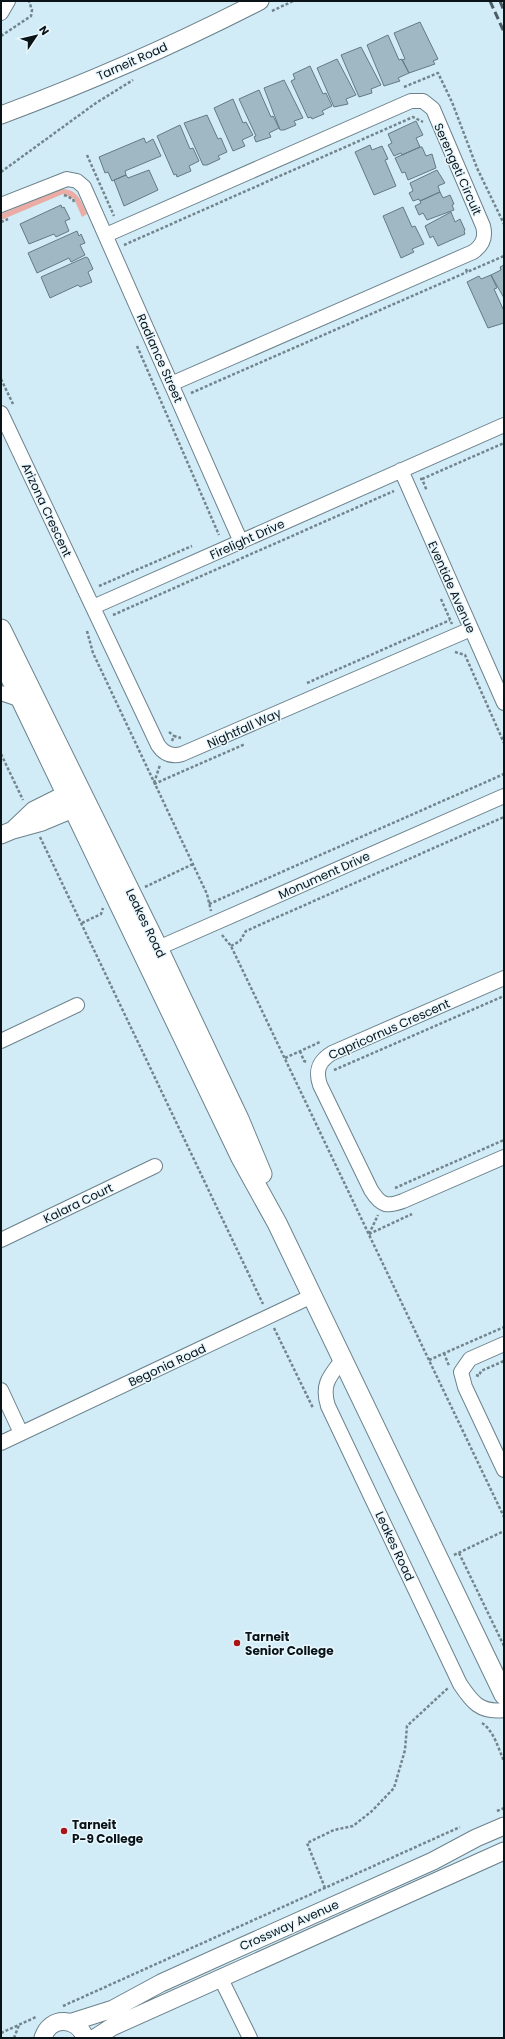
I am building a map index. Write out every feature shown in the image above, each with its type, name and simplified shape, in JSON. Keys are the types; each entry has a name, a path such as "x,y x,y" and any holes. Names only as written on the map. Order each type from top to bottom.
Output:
{"main road":[{"name":"Leakes Road","path":"1,629 76,798 151,952 241,1158 277,1223 504,1695"},
{"name":"Leakes Road","path":"1,658 21,700 76,798"}],"street":[{"path":"1,13 8,1"},
{"name":"Tarneit Road","path":"1,115 65,91 194,34 263,8"},
{"name":"Serengeti Circuit","path":"106,235 416,100 423,101 432,109 483,226 485,233 480,247 461,257 172,384"},
{"name":"Radiance Street","path":"1,205 61,181 73,179 81,184 87,192 241,542"},
{"name":"Arizona Crescent","path":"1,413 93,607"},
{"name":"Firelight Drive","path":"93,607 401,470 504,426"},
{"name":"Eventide Avenue","path":"401,470 470,629 500,683 504,703"},
{"name":"Nightfall Way","path":"93,607 158,745 166,753 176,756 470,629"},
{"path":"1,693 21,700"},
{"name":"Monument Drive","path":"151,952 504,796"},
{"path":"7,833 76,798"},
{"name":"Capricornus Crescent","path":"504,978 332,1053 323,1058 317,1074 371,1190 376,1198 384,1204 391,1206 404,1201 504,1157"},
{"path":"1,1041 77,1005"},
{"name":"Kalara Court","path":"1,1240 155,1166"},
{"name":"Begonia Road","path":"1,1443 312,1296"},
{"path":"504,1344 470,1360 461,1372 465,1387 504,1470"},
{"name":"Leakes Road","path":"343,1359 330,1376 325,1386 325,1395 328,1406 460,1684 476,1704 486,1709 504,1710"},
{"path":"1,1390 22,1433"},
{"name":"Crossway Avenue","path":"43,2036 48,2027 59,2021 72,2022 113,2009 214,1959 433,1861 476,1838 504,1826"},
{"name":"Crossway Avenue","path":"95,2038 112,2027 504,1851"},
{"path":"214,1959 221,1979 250,2038"},
{"path":"72,2022 82,2031 85,2038"}],"path":[{"path":"1,36 31,16 32,10 29,1"},
{"path":"263,8 293,1"},
{"path":"1,172 96,103 134,79"},
{"path":"112,249 413,117 423,122 426,129"},
{"path":"63,195 73,200 76,206"},
{"path":"1,222 15,216"},
{"path":"191,393 504,256"},
{"path":"461,257 467,272"},
{"path":"135,341 220,534 213,537"},
{"path":"422,479 504,443"},
{"path":"113,615 394,492"},
{"path":"99,586 199,543"},
{"path":"86,625 92,653 207,894 213,924 231,946 504,1518"},
{"path":"449,654 456,651 465,655 504,743"},
{"path":"154,784 248,742"},
{"path":"1,754 314,1411"},
{"path":"210,904 504,774"},
{"path":"231,946 240,941 246,931 504,817"},
{"path":"388,1191 504,1140"},
{"path":"429,1360 504,1327"},
{"path":"459,1552 504,1646"},
{"path":"325,1888 307,1843 334,1830 353,1826 372,1811 394,1788 405,1750 407,1726 448,1687 451,1694"},
{"path":"480,1722 489,1729 504,1761"},
{"path":"494,1812 504,1808"},
{"path":"55,2009 465,1825"},
{"path":"1,2033 42,2015"},
{"path":"14,2038 19,2025"}],"shaded area":[{"path":"60,189 66,189 78,196 87,214 82,217 74,199 63,194 1,220 1,214"}],"building":[{"path":"420,22 438,59 433,61 435,64 409,73 402,60 405,59 394,33"},
{"path":"388,35 399,60 402,59 409,73 398,78 400,81 384,86 367,45"},
{"path":"361,47 381,85 371,89 372,93 359,97 341,55"},
{"path":"337,59 356,95 346,99 348,104 334,107 317,68"},
{"path":"310,66 323,94 326,93 332,106 322,111 324,114 312,119 311,117 308,118 291,81 295,79 293,74"},
{"path":"284,80 303,118 294,121 296,125 280,130 264,88"},
{"path":"259,90 271,117 273,116 279,128 269,133 271,137 256,142 254,137 256,136 239,99"},
{"path":"233,99 243,123 246,122 253,135 242,140 245,146 233,151 214,108"},
{"path":"207,115 218,139 221,138 227,152 218,156 220,159 207,165 203,165 184,123"},
{"path":"416,121 423,135 416,138 420,147 402,155 401,153 394,156 388,145 392,143 388,134"},
{"path":"180,125 190,149 193,148 199,161 189,166 191,171 177,177 176,174 174,175 157,136"},
{"path":"144,138 146,143 153,139 161,156 125,171 126,175 112,181 108,172 105,173 99,157"},
{"path":"370,145 372,150 382,146 388,159 385,160 396,186 374,195 355,152"},
{"path":"422,147 426,156 432,154 436,168 408,180 405,172 402,173 395,158"},
{"path":"149,170 158,190 124,206 114,180 126,175 128,178"},
{"path":"437,170 445,183 438,186 440,192 420,201 419,199 413,201 409,193 413,191 410,183"},
{"path":"440,192 443,198 450,195 454,204 452,205 454,210 427,220 423,213 419,215 415,206 421,203 420,201"},
{"path":"61,205 62,208 64,207 70,219 65,221 69,231 56,237 54,234 29,244 20,224"},
{"path":"403,207 412,227 415,226 424,244 412,249 414,252 401,258 383,216"},
{"path":"451,212 455,222 460,219 465,230 465,234 438,246 433,236 430,238 425,226"},
{"path":"77,231 79,236 81,234 85,243 80,245 85,255 71,262 69,258 37,273 28,253"},
{"path":"86,257 88,258 93,269 88,272 92,282 80,287 78,285 50,298 41,277"},
{"path":"504,265 504,298 491,275 501,270 500,267"},
{"path":"491,275 497,288 494,289 504,311 504,323 488,328 467,282 479,276 481,279"}],"railway":[{"path":"490,1 504,32"},
{"path":"500,1 504,11"}],"place":[{"name":"Tarneit Senior College","path":"237,1643"},
{"name":"Tarneit P-9 College","path":"64,1831"}]}
